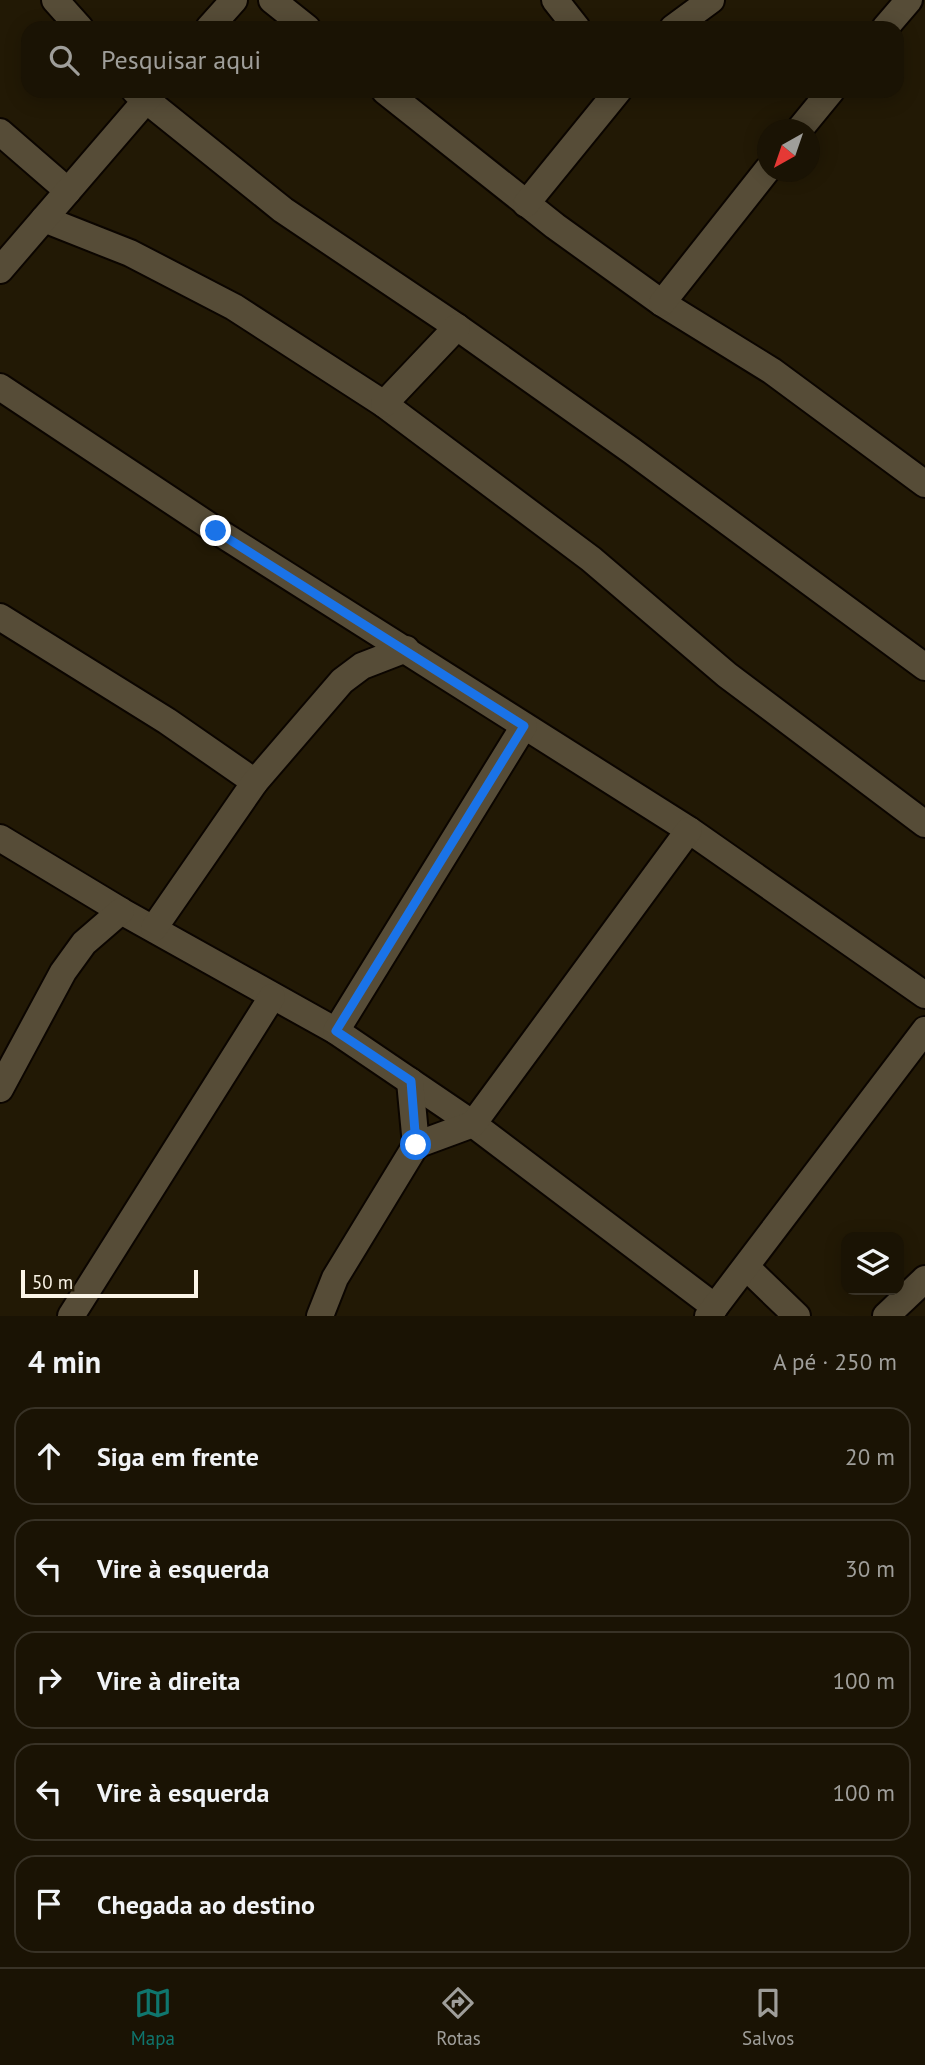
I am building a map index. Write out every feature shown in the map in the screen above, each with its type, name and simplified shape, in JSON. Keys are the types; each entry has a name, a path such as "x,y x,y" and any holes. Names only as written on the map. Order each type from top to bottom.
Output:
{"street":[{"path":"55,0 74,21"},
{"path":"215,21 234,0"},
{"path":"272,0 298,21"},
{"path":"555,0 572,21"},
{"path":"682,21 710,0"},
{"path":"891,21 909,0"},
{"path":"0,270 143,98"},
{"path":"149,98 284,211 457,327 925,667"},
{"path":"394,98 526,204 662,303 772,371 925,484"},
{"path":"590,126 592,98"},
{"path":"526,204 612,98"},
{"path":"808,119 825,98"},
{"path":"0,132 68,191"},
{"path":"662,303 758,182"},
{"path":"44,219 130,253 234,307 384,404 592,559 727,675 925,824"},
{"path":"384,404 457,327"},
{"path":"0,387 216,531 689,830 925,995"},
{"path":"0,617 167,721 255,782"},
{"path":"154,928 255,782 342,681 362,666 406,649"},
{"path":"336,1031 524,726"},
{"path":"416,1145 473,1124 689,830"},
{"path":"0,838 121,911 336,1031 473,1124 711,1312 925,1030"},
{"path":"0,1089 63,972 85,943 121,911"},
{"path":"71,1316 272,997"},
{"path":"320,1316 335,1278 416,1145 411,1081"},
{"path":"746,1267 797,1316"},
{"path":"887,1316 925,1279"}],"route":[{"path":"216,531 524,726 336,1031 411,1081 416,1145"}]}
